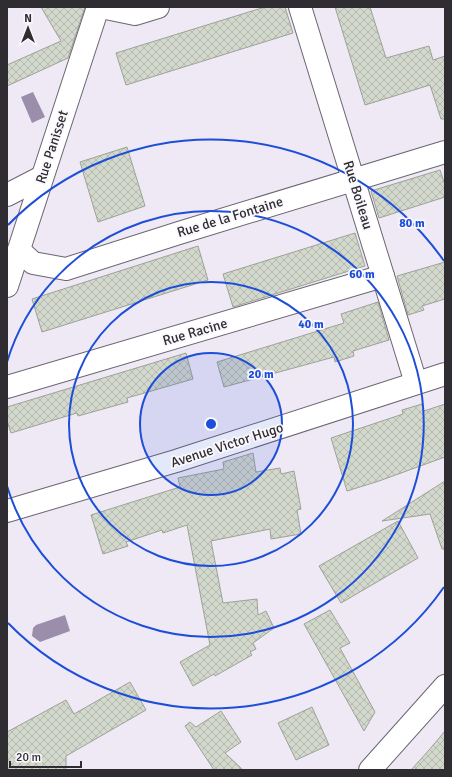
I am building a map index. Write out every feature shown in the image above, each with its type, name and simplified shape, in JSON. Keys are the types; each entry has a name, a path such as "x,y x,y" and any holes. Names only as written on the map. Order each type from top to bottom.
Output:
{"street":[{"path":"99,7 135,14 158,7"},
{"name":"Rue Panisset","path":"7,286 99,7"},
{"name":"Rue Boileau","path":"300,7 416,383"},
{"name":"Rue de la Fontaine","path":"19,250 33,263 66,269 179,232 445,152"},
{"path":"7,195 42,177"},
{"name":"Rue Racine","path":"7,387 383,276"},
{"name":"Avenue Victor Hugo","path":"7,511 176,461 445,374"},
{"path":"370,770 445,686"}],"shaded area":[{"path":"33,92 45,117 32,123 21,97"},
{"path":"65,615 70,631 40,642 32,636 33,628 36,625"}],"building":[{"path":"41,7 85,7 68,58 7,86 7,65 61,41"},
{"path":"265,7 285,7 293,33 126,85 116,53"},
{"path":"335,7 370,7 386,58 429,46 433,60 445,56 445,119 441,119 430,85 365,105"},
{"path":"127,147 145,206 98,222 80,162"},
{"path":"440,170 445,185 445,197 379,218 371,191"},
{"path":"355,233 365,266 233,307 223,274"},
{"path":"198,246 208,280 42,332 32,299"},
{"path":"445,262 445,299 422,306 424,310 408,315 397,276"},
{"path":"378,302 389,340 353,351 354,356 335,362 334,357 224,387 217,362 344,323 341,314"},
{"path":"186,353 193,379 127,398 128,402 78,416 77,413 11,433 7,421 7,407"},
{"path":"422,404 424,411 445,404 445,457 347,491 331,438 403,414 402,410"},
{"path":"253,453 256,472 280,468 281,474 294,471 301,509 297,510 301,534 271,539 270,529 211,541 223,603 257,599 258,615 266,611 274,628 253,643 256,649 250,652 252,655 215,676 214,674 193,686 180,662 210,645 187,525 163,533 162,530 126,542 128,546 103,554 91,515 180,487 178,478 224,469 223,462"},
{"path":"445,481 445,549 442,549 430,514 382,521"},
{"path":"398,521 418,558 341,603 319,566"},
{"path":"330,610 350,643 340,648 375,712 364,731 304,624"},
{"path":"130,682 146,710 66,756 66,770 7,770 7,732 66,700 74,714"},
{"path":"312,707 329,745 296,760 278,723"},
{"path":"221,711 241,742 225,753 243,770 214,770 185,726 190,722 196,727"},
{"path":"445,731 445,770 411,770 429,750"}]}
